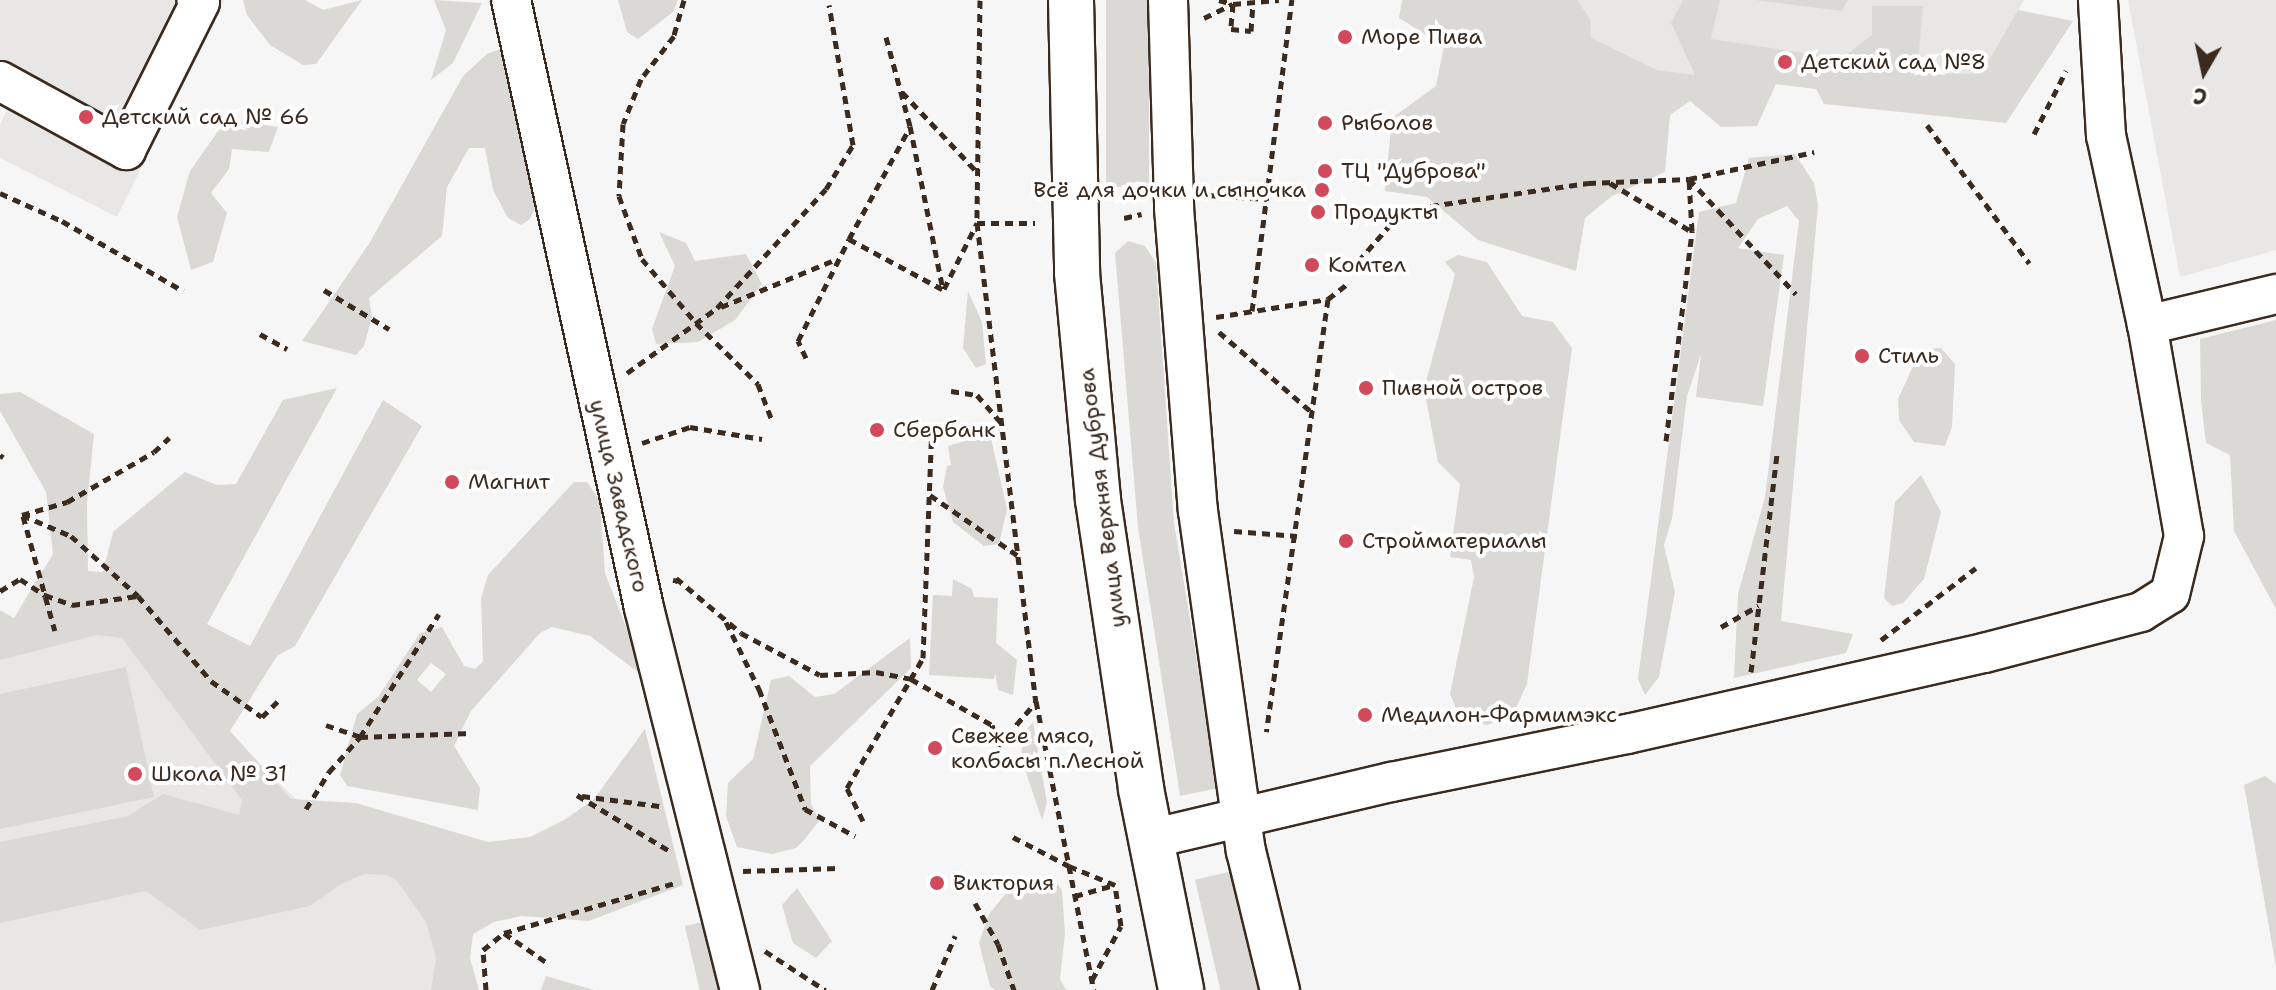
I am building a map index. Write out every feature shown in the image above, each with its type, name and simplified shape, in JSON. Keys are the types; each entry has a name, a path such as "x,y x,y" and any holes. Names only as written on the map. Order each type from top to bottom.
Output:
{"main road":[{"name":"улица Верхняя Дуброва","path":"1071,0 1077,273 1098,500 1150,839 1181,990"}],"street":[{"path":"0,81 126,150 200,2 196,0"},
{"name":"улица Завадского","path":"511,0 596,395 693,810 740,990"},
{"path":"1150,839 1391,782 1746,708 2141,612 2170,594 2184,536 2147,325 2106,136 2098,0"},
{"path":"1180,11 1174,208 1198,511 1241,817 1280,990"},
{"path":"2147,325 2276,294"}],"path":[{"path":"684,0 674,36 641,79 623,124 619,196 642,259 696,323 758,384 772,420"},
{"path":"980,0 977,223 1036,701 1094,990"},
{"path":"1219,0 1233,4"},
{"path":"1180,11 1279,0"},
{"path":"1252,311 1292,0"},
{"path":"1233,4 1231,29 1251,31 1253,5"},
{"path":"596,395 717,308 826,189 853,145 829,5"},
{"path":"886,37 910,126 943,290"},
{"path":"901,91 978,173"},
{"path":"1927,125 2029,263"},
{"path":"806,358 798,341 838,259 910,126"},
{"path":"1349,272 1403,210 1609,182 1689,179 1814,152"},
{"path":"1666,441 1692,231 1689,179"},
{"path":"1689,179 1796,294"},
{"path":"1609,182 1692,231"},
{"path":"0,193 62,221 183,291"},
{"path":"1202,200 1210,194 1267,199"},
{"path":"943,290 977,223"},
{"path":"977,223 1035,223"},
{"path":"849,239 943,290"},
{"path":"717,308 838,259"},
{"path":"1203,319 1328,299 1347,284"},
{"path":"324,290 389,329"},
{"path":"1265,739 1297,536 1328,299"},
{"path":"1214,328 1313,413"},
{"path":"260,334 287,349"},
{"path":"951,391 977,395 1002,425"},
{"path":"863,821 847,788 923,658 932,424"},
{"path":"610,454 690,427 762,439"},
{"path":"22,515 67,502 154,452 169,438"},
{"path":"1746,708 1777,454"},
{"path":"929,495 1018,555"},
{"path":"22,515 55,631"},
{"path":"22,515 71,536 138,596 211,681 262,717 280,699"},
{"path":"1227,530 1297,536"},
{"path":"1875,645 1976,568"},
{"path":"676,578 741,633 820,675 876,672 911,679 992,725 998,746 1036,701"},
{"path":"0,591 20,579 45,595 72,605 138,596"},
{"path":"1721,627 1758,606"},
{"path":"306,809 329,772 360,737 439,614"},
{"path":"723,617 759,689 805,809 855,836"},
{"path":"326,725 360,737 471,733"},
{"path":"693,810 577,795 709,874"},
{"path":"1013,837 1115,885"},
{"path":"486,990 483,950 504,933 709,874 838,868"},
{"path":"1075,896 1115,885"},
{"path":"1092,980 1121,926 1115,885"},
{"path":"975,903 998,944 1014,990"},
{"path":"504,933 546,962"},
{"path":"932,990 955,936"},
{"path":"752,942 825,990"}],"shaded area":[{"name":"Детский сад № 66","path":"0,0 224,0 117,217 0,158 0,125 7,109 0,107"},
{"path":"243,0 305,0 323,10 362,0 316,64 303,65 270,45 247,15"},
{"path":"434,0 482,3 453,63 431,80 446,30"},
{"path":"618,0 678,0 673,12 638,39 627,32"},
{"path":"1106,0 1149,0 1149,187 1106,187"},
{"path":"1402,0 1577,0 1590,19 1591,38 1657,70 1695,75 1671,23 1683,0 1720,0 1711,39 1841,59 1872,35 1872,6 1923,6 1917,73 1981,74 2018,10 2073,21 2006,123 1824,104 1816,89 1776,84 1757,126 1721,127 1690,101 1670,115 1665,172 1612,196 1585,218 1576,271 1478,240 1427,197 1385,191 1392,118 1436,86 1444,46 1399,18"},
{"name":"Детский сад №8","path":"1512,0 2024,0 1963,106 1505,53"},
{"path":"1755,0 1848,0 1842,11"},
{"path":"2128,0 2276,0 2276,250 2180,277"},
{"path":"514,44 545,187 530,219 521,225 508,218 493,190 485,148 469,148 447,187 442,236 369,298 372,317 364,346 356,355 302,341 369,244 463,76 487,54"},
{"path":"233,121 278,127 269,152 232,149 229,169 211,193 227,213 213,262 191,270 177,217 190,171 221,127"},
{"path":"1795,154 1814,183 1818,205 1781,621 1853,634 1846,653 1734,678 1738,594 1765,497 1799,221 1787,206 1758,219 1738,248 1784,255 1763,406 1696,397 1701,354 1687,396 1672,519 1664,545 1675,592 1659,677 1645,695 1638,679 1699,212 1736,203 1749,158"},
{"path":"659,232 686,243 695,261 746,254 762,284 735,320 698,342 656,344 652,329 675,266"},
{"path":"1128,241 1145,246 1156,263 1174,523 1218,788 1180,796 1138,527 1115,253"},
{"path":"1458,255 1487,262 1522,316 1553,322 1572,348 1527,684 1514,712 1488,725 1461,720 1450,694 1474,577 1471,560 1450,557 1460,484 1438,462 1424,389 1455,274 1445,262"},
{"path":"968,291 982,322 986,364 976,368 963,348"},
{"path":"2276,320 2276,609 2234,531 2230,455 2206,443 2201,401 2200,339"},
{"path":"1941,348 1955,364 1952,427 1945,446 1914,442 1899,420 1898,399 1921,349"},
{"path":"337,388 207,624 250,646 383,400 422,426 295,646 277,656 230,731 291,799 356,803 488,842 530,837 564,820 594,799 645,729 683,885 589,921 521,916 494,922 473,934 470,958 479,990 431,990 436,957 426,922 397,881 387,875 364,874 341,884 310,906 200,930 146,891 0,923 0,842 128,816 163,794 239,815 242,800 122,638 97,635 0,660 0,610 14,618 53,554 46,492 0,411 0,394 20,392 94,434 87,503 88,571 103,572 113,532 185,472 217,485 236,484 283,400"},
{"path":"990,434 1007,509 999,544 984,546 953,522 943,487 947,466 951,465 948,446"},
{"path":"1921,475 1941,512 1924,579 1903,603 1892,606 1884,598 1895,502"},
{"path":"574,482 587,482 600,501 605,573 646,678 590,636 552,627 540,633 471,711 454,746 480,788 478,810 347,786 340,775 357,714 378,697 420,633 442,627 464,666 475,669 483,662 481,598 488,575","holes":["431,663 446,674 431,692 417,680"]},
{"path":"953,579 972,589 974,597 998,598 996,643 1017,660 1013,695 998,690 995,673 994,679 929,675 933,595 952,596"},
{"name":"Школа № 31","path":"137,613 233,738 306,809 445,885 464,990 0,990 0,642"},
{"path":"910,638 911,668 810,766 811,803 819,821 804,840 796,848 772,854 737,847 726,816 728,783 753,759 771,680 789,676 815,697 834,694"},
{"path":"126,667 154,797 0,829 0,694"},
{"path":"1033,722 1047,803 1042,820 1021,758 1023,734"},
{"path":"2265,776 2276,784 2276,967 2244,785"},
{"path":"1233,871 1260,990 1220,990 1195,880"},
{"path":"1052,877 1062,890 1065,934 1060,979 1066,990 995,990 990,986 979,943 989,914 1018,879"},
{"path":"797,888 832,941 816,958 793,943 782,905"},
{"path":"715,919 731,990 700,990 685,926"},
{"path":"546,976 594,990 541,990"}],"place":[{"name":"Море Пива","path":"1345,37"},
{"name":"Детский сад №8","path":"1785,62"},
{"name":"Детский сад № 66","path":"86,117"},
{"name":"Рыболов","path":"1325,123"},
{"name":"ТЦ \"Дуброва\"","path":"1325,171"},
{"name":"Всё для дочки и сыночка","path":"1322,190"},
{"name":"Продукты","path":"1318,212"},
{"name":"Комтел","path":"1312,265"},
{"name":"Стиль","path":"1862,356"},
{"name":"Пивной остров","path":"1366,388"},
{"name":"Сбербанк","path":"877,430"},
{"name":"Магнит","path":"452,482"},
{"name":"Стройматериалы","path":"1346,541"},
{"name":"Медилон-Фармимэкс","path":"1365,715"},
{"name":"Свежее мясо, колбасы п.Лесной","path":"935,748"},
{"name":"Школа № 31","path":"135,774"},
{"name":"Виктория","path":"937,883"}]}
